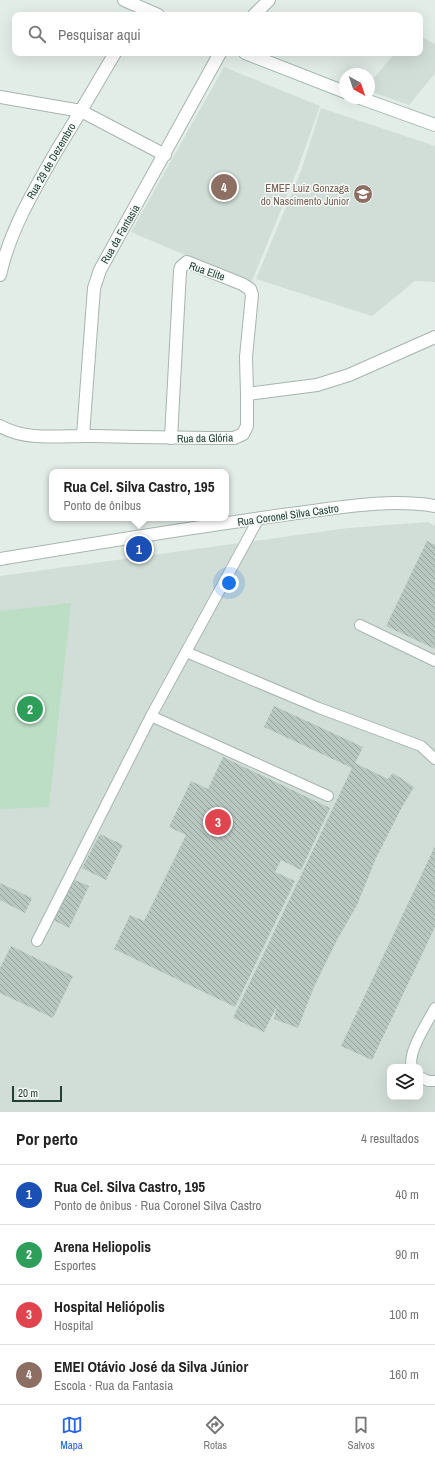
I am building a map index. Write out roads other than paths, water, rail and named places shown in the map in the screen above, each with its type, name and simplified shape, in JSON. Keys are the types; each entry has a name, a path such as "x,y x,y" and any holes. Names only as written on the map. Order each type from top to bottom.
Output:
{"street":[{"path":"124,0 140,11"},
{"path":"257,12 269,0"},
{"name":"Rua 29 de Dezembro","path":"0,275 3,260 18,220 33,191 113,56"},
{"name":"Rua da Fantasia","path":"83,435 94,288 100,270 218,56"},
{"path":"253,56 339,90"},
{"path":"0,97 81,111 164,155"},
{"path":"375,103 435,125"},
{"name":"Rua Elite","path":"171,438 180,271 184,264 191,263 248,286 250,289 252,295 246,358 247,394"},
{"path":"247,394 317,385 350,375 435,337"},
{"name":"Rua da Glória","path":"0,426 20,434 51,437 83,435 171,438 234,438 243,434 247,426 247,394"},
{"name":"Rua Coronel Silva Castro","path":"0,559 259,518 363,505 416,502 435,506"}],"lane":[{"path":"37,941 151,716 259,518"},
{"path":"360,625 435,661"},
{"path":"186,652 319,708 421,746 435,759"},
{"path":"151,716 328,796"},
{"path":"411,1064 412,1053 435,1008"},
{"path":"423,1078 428,1081 435,1081"}],"place":[{"name":"EMEI Otávio José da Silva Júnior","path":"224,187"},
{"name":"EMEF Luiz Gonzaga do Nascimento Junior","path":"363,194"},
{"name":"Rua Cel. Silva Castro, 195","path":"139,549"},
{"name":"Arena Heliopolis","path":"30,709"},
{"name":"Hospital Heliópolis","path":"218,822"}]}
